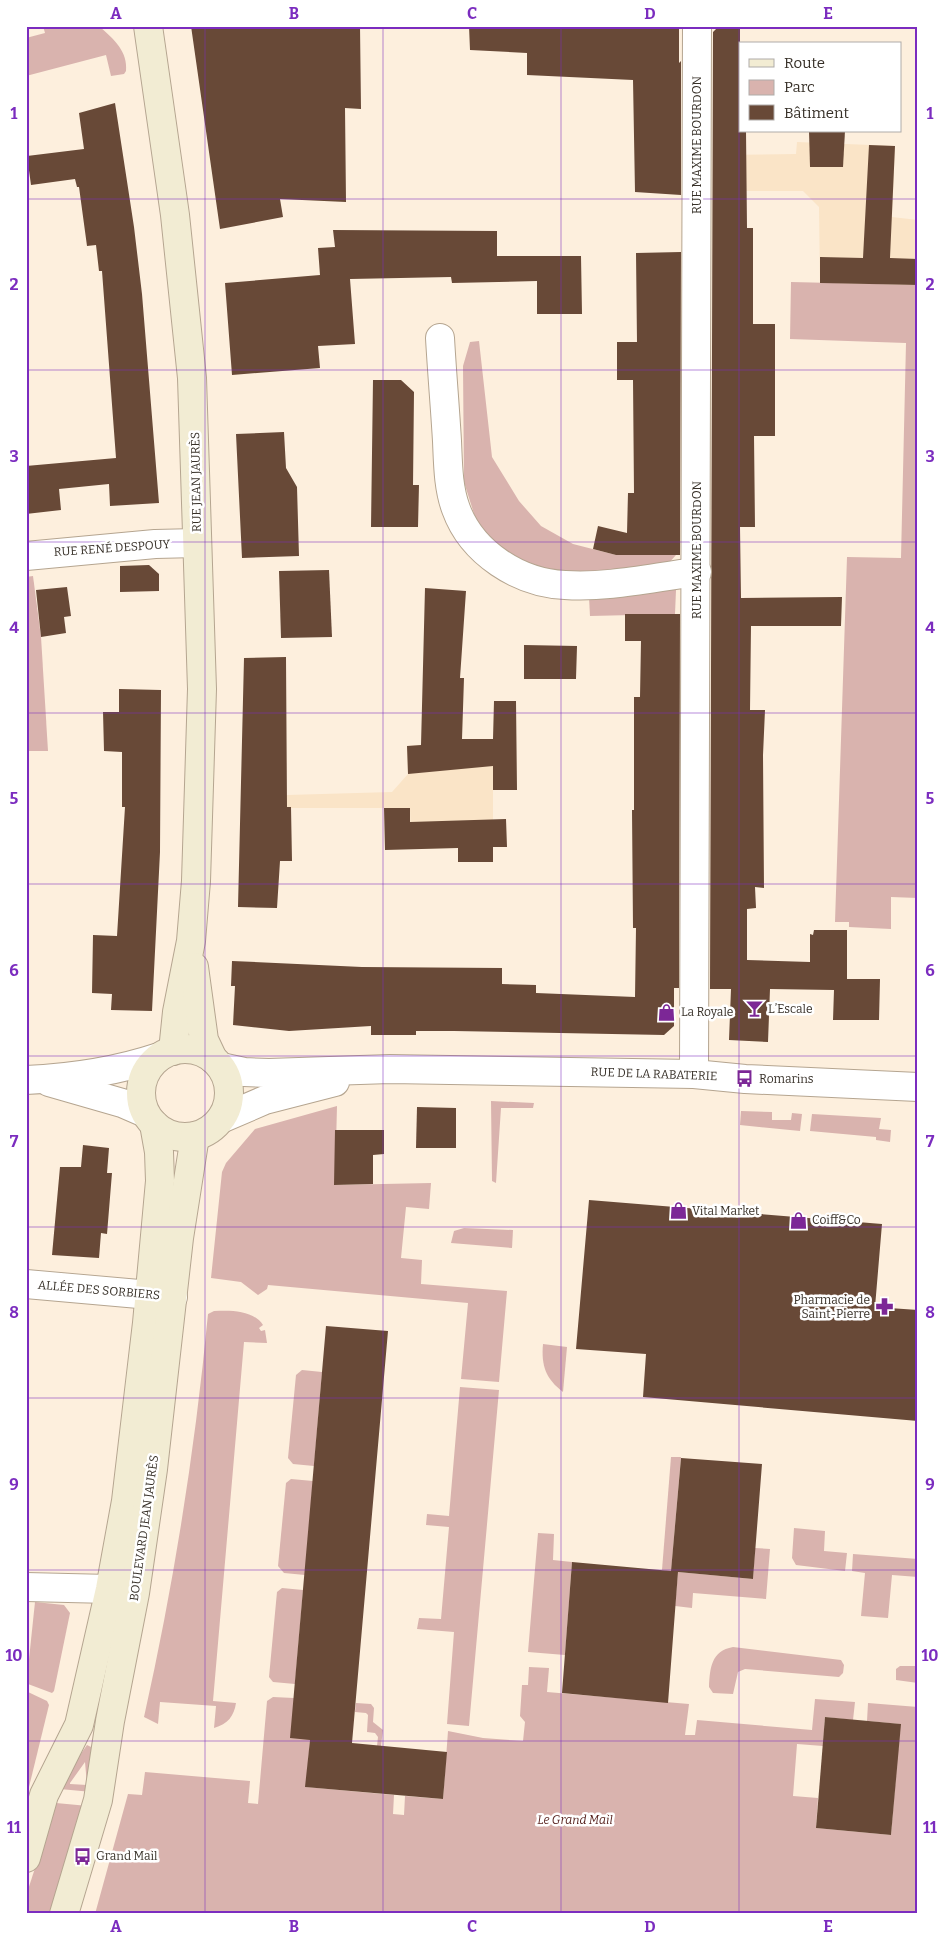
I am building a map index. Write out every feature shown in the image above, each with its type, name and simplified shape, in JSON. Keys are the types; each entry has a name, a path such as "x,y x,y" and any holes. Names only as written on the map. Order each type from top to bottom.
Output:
{"main road":[{"name":"RUE JEAN JAURÈS","path":"148,26 175,214 184,294 195,440 202,689 199,816 191,940"},
{"path":"166,1054 191,940"},
{"path":"191,940 204,1040 217,1063 229,1087 227,1109 221,1119 210,1130 195,1136 173,1135 150,1119 141,1098 142,1083 148,1069 166,1054 187,1049 201,1052 217,1063"},
{"name":"BOULEVARD JEAN JAURÈS","path":"26,1858 44,1796 79,1725 122,1591 153,1469 161,1296 159,1152 150,1119"},
{"name":"BOULEVARD JEAN JAURÈS","path":"161,1296 179,1238 195,1136"},
{"name":"BOULEVARD JEAN JAURÈS","path":"64,1914 98,1800 110,1721 122,1591"}],"street":[{"name":"RUE MAXIME BOURDON","path":"694,1074 697,572 697,26"},
{"path":"440,338 449,480 456,509 467,529 492,558 525,578 545,584 565,586 592,586 697,572"},
{"name":"RUE RENÉ DESPOUY","path":"26,556 155,544 197,543"},
{"path":"32,1080 131,1066 166,1054"},
{"name":"RUE DE LA RABATERIE","path":"217,1063 244,1072 269,1073 390,1068 694,1074 918,1087"},
{"name":"RUE DE LA RABATERIE","path":"221,1119 265,1100 390,1068"},
{"path":"32,1080 122,1103 150,1119"},
{"name":"ALLÉE DES SORBIERS","path":"26,1284 161,1296"},
{"path":"26,1587 122,1591"}],"shaded area":[{"path":"797,142 895,146 892,217 918,220 918,285 820,283 819,207 803,191 713,191 715,155 796,154"},
{"path":"493,739 493,847 411,849 410,808 241,808 287,795 392,792 408,774 407,746"}],"green space":[{"path":"43,26 101,28 119,46 125,58 126,71 124,74 111,76 106,55 26,76 26,38 45,33"},
{"path":"791,282 918,285 918,898 891,897 891,929 849,927 849,922 835,922 847,557 901,558 906,343 790,339"},
{"path":"479,341 492,457 519,501 541,526 573,544 616,555 676,555 668,564 573,575 525,568 488,539 476,520 464,482 463,366 470,342"},
{"path":"33,576 41,637 48,751 26,751 26,577"},
{"path":"676,590 675,614 590,616 589,597"},
{"path":"491,1101 534,1103 533,1108 501,1108 496,1183 492,1181"},
{"path":"337,1106 335,1185 431,1183 429,1209 406,1207 401,1258 422,1260 421,1284 507,1291 499,1382 461,1379 468,1303 268,1285 267,1289 258,1295 241,1282 211,1278 222,1172 226,1163 255,1129"},
{"path":"741,1111 772,1112 772,1120 791,1120 792,1113 802,1114 800,1131 740,1125"},
{"path":"812,1114 881,1118 879,1129 891,1130 890,1142 876,1140 876,1137 810,1131"},
{"path":"464,1228 513,1230 512,1248 451,1243 454,1231"},
{"path":"214,1311 234,1311 254,1316 263,1325 259,1328 261,1331 265,1330 267,1343 244,1342 213,1701 236,1703 230,1719 214,1728 216,1706 160,1702 158,1724 144,1717 165,1617 190,1466 208,1314"},
{"path":"543,1344 567,1347 563,1392 552,1382 546,1371 543,1359"},
{"path":"302,1370 322,1372 314,1466 293,1464 288,1458 296,1375"},
{"path":"460,1387 499,1390 469,1726 447,1724 454,1632 417,1629 419,1618 441,1619 449,1527 426,1525 427,1514 449,1516"},
{"path":"671,1457 681,1457 671,1572 662,1570"},
{"path":"291,1479 313,1481 305,1575 284,1573 278,1566 286,1483"},
{"path":"794,1528 825,1531 824,1551 847,1553 845,1571 796,1565 792,1558"},
{"path":"538,1533 554,1534 553,1560 572,1562 565,1655 528,1652"},
{"path":"755,1548 770,1549 766,1599 693,1593 692,1608 675,1606 678,1572 753,1579"},
{"path":"853,1554 918,1559 918,1577 892,1575 888,1618 861,1616 865,1573 852,1571"},
{"path":"282,1588 303,1590 295,1684 273,1682 269,1677 277,1592"},
{"path":"35,1602 64,1605 70,1613 54,1691 52,1693 28,1684 27,1678"},
{"path":"733,1647 841,1660 844,1665 843,1673 839,1677 745,1669 738,1672 733,1694 713,1693 709,1687 713,1661 720,1652"},
{"path":"900,1666 918,1666 918,1683 896,1680 896,1669"},
{"name":"Le Grand Mail","path":"529,1667 549,1668 547,1692 689,1704 685,1735 695,1735 697,1720 812,1730 815,1699 855,1702 853,1720 825,1717 823,1746 797,1744 793,1796 818,1798 816,1828 891,1835 900,1724 867,1721 868,1703 918,1707 918,1914 95,1914 128,1794 142,1795 145,1772 250,1781 248,1803 258,1804 267,1701 273,1697 294,1698 310,1740 306,1787 394,1795 393,1814 404,1815 405,1796 443,1799 448,1731 483,1738 523,1741 525,1722 520,1716 522,1685 528,1685"},
{"path":"28,1692 47,1701 49,1705 29,1787 26,1786"},
{"path":"356,1703 371,1704 374,1708 373,1722 383,1730 381,1746 377,1746 378,1737 375,1733 367,1732 368,1715 355,1712"},
{"path":"87,1745 91,1747 96,1781 92,1792 60,1789 64,1778","holes":["85,1762 87,1785 70,1784"]},
{"path":"56,1803 88,1806 55,1914 26,1914 26,1896"}],"building":[{"path":"191,26 360,26 361,109 345,108 346,202 280,199 283,217 220,229"},
{"path":"469,26 679,26 679,63 681,61 681,195 635,192 633,80 527,75 527,53 470,50"},
{"path":"719,26 740,26 739,132 746,132 747,228 753,228 753,324 775,324 775,436 754,436 755,527 740,527 741,598 842,597 841,626 751,626 750,710 765,710 763,755 764,888 755,887 756,908 747,909 747,960 810,962 810,934 813,935 814,930 847,930 847,979 880,979 879,1020 833,1020 834,990 770,989 768,1042 729,1040 731,989 710,989 713,32"},
{"path":"115,103 142,294 159,503 110,506 109,484 59,489 61,510 26,514 26,466 116,458 102,271 99,271 96,245 87,246 79,187 77,187 75,179 31,185 27,156 84,149 79,113"},
{"path":"809,132 845,132 843,167 810,167"},
{"path":"869,145 895,146 890,258 918,259 918,285 820,283 820,257 863,258"},
{"path":"333,230 497,231 497,256 581,256 582,314 537,314 537,281 452,283 451,277 350,279 355,344 318,346 320,368 232,375 225,283 320,275 318,248 335,247"},
{"path":"681,252 680,555 616,555 593,549 598,526 627,533 628,493 634,493 633,380 617,380 617,342 637,342 636,253"},
{"path":"373,380 401,380 414,392 413,485 419,485 418,527 371,527"},
{"path":"284,432 286,468 297,487 299,556 242,558 236,434"},
{"path":"149,565 159,574 159,591 120,592 120,566"},
{"path":"329,570 332,637 281,638 279,571"},
{"path":"67,587 71,616 64,617 66,633 41,637 36,590"},
{"path":"425,588 466,591 460,678 464,678 462,739 493,739 494,701 516,701 517,790 493,790 493,766 408,774 407,746 421,745"},
{"path":"625,614 680,614 679,988 674,988 674,1026 664,1035 416,1031 416,1035 371,1035 371,1026 289,1031 233,1025 235,986 231,986 232,961 362,967 502,968 502,984 536,985 536,993 635,997 636,928 633,928 632,810 634,810 634,697 640,697 641,641 625,641"},
{"path":"524,645 577,646 576,679 524,679"},
{"path":"286,657 287,807 291,807 292,861 280,861 277,908 238,907 244,658"},
{"path":"119,689 161,690 160,852 152,1011 111,1010 112,994 92,993 93,935 117,936 125,807 122,807 122,752 104,751 103,712 119,712"},
{"path":"384,808 410,808 410,822 506,819 507,847 493,847 493,862 458,862 458,848 385,850"},
{"path":"417,1107 456,1108 456,1148 416,1148"},
{"path":"335,1130 384,1130 384,1154 373,1155 373,1184 334,1185"},
{"path":"83,1145 109,1148 107,1173 112,1173 107,1234 101,1233 99,1258 52,1255 60,1167 81,1167"},
{"path":"589,1200 882,1224 875,1307 918,1310 918,1421 643,1397 646,1354 576,1349"},
{"path":"326,1326 388,1331 352,1743 447,1752 443,1799 305,1787 310,1740 290,1738"},
{"path":"681,1458 762,1464 753,1579 678,1572 668,1703 562,1693 572,1562 671,1571"},
{"path":"825,1717 901,1724 891,1835 816,1828"}],"place":[{"name":"L’Escale","path":"754,1009"},
{"name":"La Royale","path":"667,1012"},
{"name":"Romarins","path":"745,1079"},
{"name":"Vital Market","path":"678,1211"},
{"name":"Coiff&Co","path":"798,1220"},
{"name":"Pharmacie de Saint-Pierre","path":"884,1307"},
{"name":"Grand Mail","path":"82,1856"}]}
